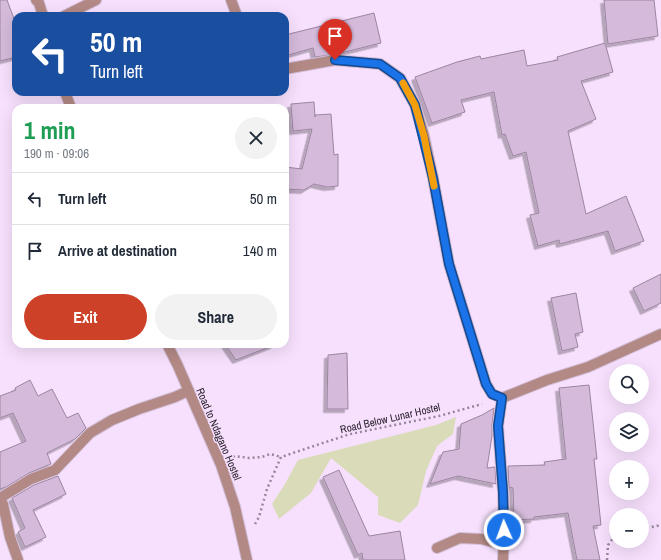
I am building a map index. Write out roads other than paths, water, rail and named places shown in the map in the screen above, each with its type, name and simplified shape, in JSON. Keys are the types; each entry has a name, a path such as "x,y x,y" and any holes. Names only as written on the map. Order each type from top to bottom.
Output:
{"street":[{"path":"36,0 39,3 42,12"},
{"path":"72,12 96,0"},
{"path":"231,0 236,12"},
{"path":"289,68 335,60 380,64 400,78 415,105 433,178 449,264 486,384 492,394 502,398 547,380 588,367 661,334"},
{"name":"Road to Ndagano Hostel","path":"168,348 221,465 235,507 247,560"},
{"path":"0,498 31,479 55,470 90,433 112,420 188,391"},
{"path":"502,398 498,426 503,492 503,560"},
{"path":"0,503 3,504 10,537 18,560"},
{"path":"437,548 460,538 482,539 504,544"}]}
